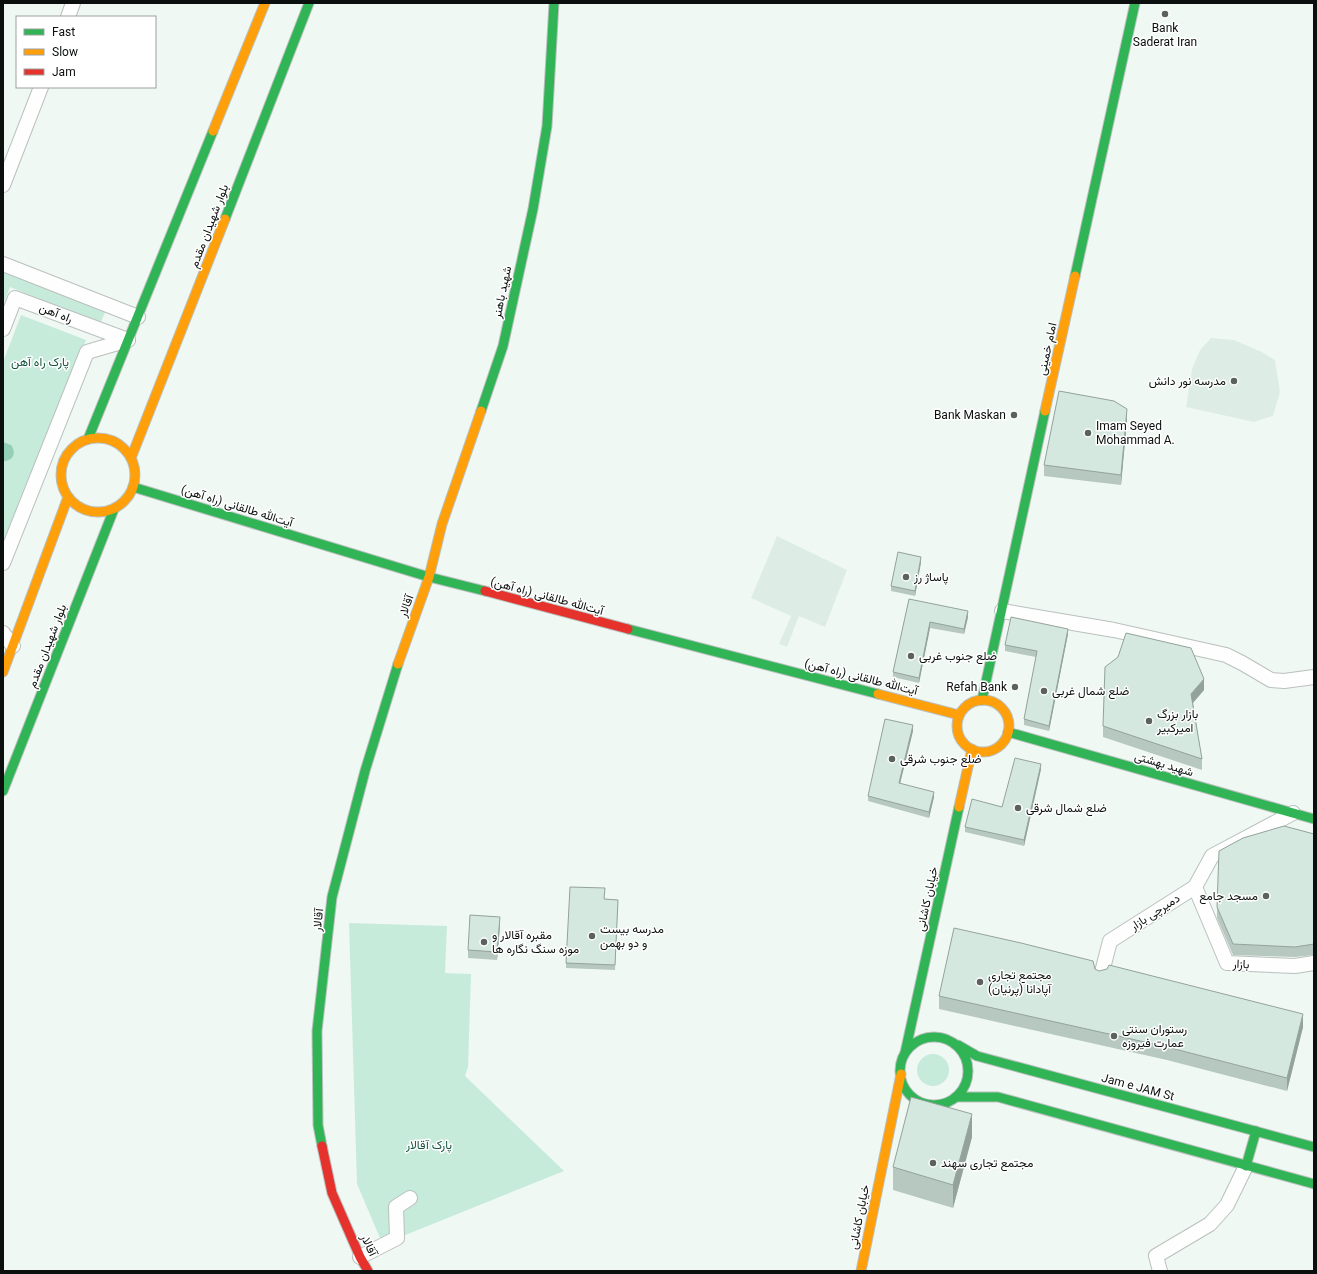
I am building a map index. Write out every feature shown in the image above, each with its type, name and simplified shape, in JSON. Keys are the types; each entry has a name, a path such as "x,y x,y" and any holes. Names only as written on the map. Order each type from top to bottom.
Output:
{"street":[{"path":"68,16 73,3"},
{"path":"88,439 265,3"},
{"name":"بلوار شهیدان مقدم","path":"131,458 309,3"},
{"name":"شهید باهنر","path":"429,577 442,524 503,346 533,209 547,126 554,3"},
{"name":"امام خمینی","path":"982,700 1135,3"},
{"path":"3,185 41,88"},
{"path":"3,264 138,317"},
{"name":"راه آهن","path":"3,329 15,298 128,340"},
{"path":"3,563 87,352 128,340"},
{"path":"88,439 108,439 125,449 131,458 135,472 133,487 129,496 122,504 114,509 104,512 84,510 75,505 68,497 63,486 61,474 63,462 70,451 79,443 88,439"},
{"name":"(راه آهن) آیت‌الله طالقانی","path":"133,487 429,577 959,715"},
{"path":"3,669 8,644 68,497"},
{"name":"بلوار شهیدان مقدم","path":"3,791 114,509"},
{"name":"آقالار","path":"368,1271 360,1257 332,1193 318,1125 317,1031 332,898 365,771 402,652 429,577"},
{"path":"1002,611 1114,630 1226,655 1271,680 1284,681 1314,677"},
{"path":"3,633 8,644"},
{"path":"982,700 997,704 1003,710 1007,717 1008,732 998,747 990,751 981,752 965,745 957,731 957,723 959,715 963,709 975,701 982,700"},
{"name":"شهید بهشتی","path":"1008,732 1314,819"},
{"name":"خیابان کاشانی","path":"905,1053 972,749"},
{"name":"دمیرچی بازار","path":"1101,976 1110,941 1195,887 1212,856 1293,814"},
{"name":"بازار","path":"1195,887 1227,963 1295,966 1314,963"},
{"path":"936,1036 948,1039 958,1045 965,1055 968,1066 968,1077 964,1088 956,1097 946,1103 934,1105 916,1099 908,1093 903,1084 901,1065 905,1053 913,1044 924,1038 936,1036"},
{"name":"Jam e JAM St","path":"958,1045 977,1056 1314,1147"},
{"name":"خیابان کاشانی","path":"861,1271 901,1074"},
{"path":"956,1097 998,1097 1314,1184"},
{"path":"1160,1271 1156,1256 1210,1224 1228,1205 1246,1166 1256,1131"},
{"path":"360,1257 398,1238 396,1207 410,1198"}],"shaded area":[{"name":"مدرسه نور دانش","path":"1211,338 1234,340 1262,352 1275,360 1280,392 1273,416 1254,422 1186,407 1192,369 1200,350"},
{"path":"3,442 11,445 14,451 12,458 6,461 3,461"},
{"path":"777,536 847,570 825,627 799,616 787,647 779,644 791,616 751,598"}],"green space":[{"path":"3,269 106,310 100,324 10,287 3,305"},
{"name":"پارک راه آهن","path":"21,315 86,340 3,554 3,362"},
{"name":"پارک آقالار","path":"349,923 447,926 445,973 471,974 468,1067 465,1076 564,1171 398,1238 386,1252 357,1184"},
{"path":"930,1054 936,1054 945,1058 949,1070 945,1082 936,1086 930,1086 921,1082 917,1073 917,1067 921,1058"}],"building":[{"name":"Imam Seyed Mohammad A.","path":"1059,391 1114,401 1127,409 1121,475 1044,465"},
{"name":"پاساژ رز","path":"898,552 921,557 915,591 891,586"},
{"name":"ضلع جنوب غربی","path":"909,599 968,611 964,629 930,622 919,678 893,672"},
{"name":"ضلع شمال غربی","path":"1011,617 1068,629 1049,726 1024,719 1037,651 1005,645"},
{"name":"بازار بزرگ امیرکبیر","path":"1126,633 1191,648 1204,679 1191,694 1202,759 1103,726 1105,667 1118,657"},
{"name":"ضلع جنوب شرقی","path":"885,719 913,725 899,783 934,792 929,812 868,796"},
{"name":"ضلع شمال شرقی","path":"1015,758 1041,764 1024,840 965,827 972,799 1002,807"},
{"name":"مسجد جامع","path":"1284,826 1314,834 1314,944 1295,947 1233,944 1217,907 1219,851 1243,838"},
{"name":"مدرسه بیست و دو بهمن","path":"570,887 605,888 604,899 618,900 615,965 566,963"},
{"name":"مقبره آقالار و موزه سنگ نگاره ها","path":"470,915 500,917 497,952 468,950"},
{"path":"954,928 1093,961 1095,969 1099,971 1107,969 1109,965 1303,1014 1287,1078 1167,1047 939,996"},
{"name":"مجتمع تجاری سهند","path":"911,1097 972,1114 953,1185 893,1167"}],"traffic: fast":[{"path":"225,219 309,3"},
{"path":"481,411 503,346 533,209 547,126 554,3"},
{"path":"1075,276 1135,3"},
{"path":"88,439 213,131"},
{"path":"982,700 1045,411"},
{"path":"133,487 429,577 485,591"},
{"path":"3,791 114,509"},
{"path":"628,629 878,694"},
{"path":"322,1146 318,1125 317,1031 332,897 365,771 398,664"},
{"path":"1008,732 1314,819"},
{"path":"905,1053 959,807"},
{"path":"934,1037 947,1040 958,1047 965,1058 968,1071 965,1084 958,1095 947,1102 934,1105 921,1102 910,1095 903,1084 900,1071 903,1058 910,1047 921,1040 934,1037"},
{"path":"958,1045 977,1056 1314,1147"},
{"path":"956,1097 998,1097 1314,1184"},
{"path":"1246,1166 1256,1131"}],"traffic: slow":[{"path":"213,131 265,3"},
{"path":"131,458 225,219"},
{"path":"1045,411 1075,276"},
{"path":"398,664 429,577 442,524 481,411"},
{"path":"98,438 119,444 129,454 135,475 129,496 119,506 98,512 77,506 67,496 61,475 67,454 77,444 98,438"},
{"path":"3,672 68,497"},
{"path":"878,694 959,715"},
{"path":"983,700 993,702 1001,708 1007,716 1009,726 1007,736 1001,744 993,750 983,752 973,750 965,744 959,736 957,726 959,716 965,708 973,702 983,700"},
{"path":"959,807 972,749"},
{"path":"861,1271 901,1074"}],"traffic: jam":[{"path":"485,591 628,629"},
{"path":"322,1146 332,1193 360,1257 368,1271"}],"place":[{"name":"Bank Saderat Iran","path":"1165,14"},
{"name":"مدرسه نور دانش","path":"1234,381"},
{"name":"Bank Maskan","path":"1014,415"},
{"name":"Imam Seyed Mohammad A.","path":"1088,433"},
{"name":"پاساژ رز","path":"906,577"},
{"name":"ضلع جنوب غربی","path":"911,656"},
{"name":"Refah Bank","path":"1015,687"},
{"name":"ضلع شمال غربی","path":"1044,691"},
{"name":"بازار بزرگ امیرکبیر","path":"1149,721"},
{"name":"ضلع جنوب شرقی","path":"892,759"},
{"name":"ضلع شمال شرقی","path":"1018,808"},
{"name":"مسجد جامع","path":"1266,896"},
{"name":"مدرسه بیست و دو بهمن","path":"592,936"},
{"name":"مقبره آقالار و موزه سنگ نگاره ها","path":"484,942"},
{"name":"مجتمع تجاری آپادانا (پرنیان)","path":"980,982"},
{"name":"رستوران سنتی عمارت فیروزه","path":"1114,1036"},
{"name":"مجتمع تجاری سهند","path":"933,1163"}]}
